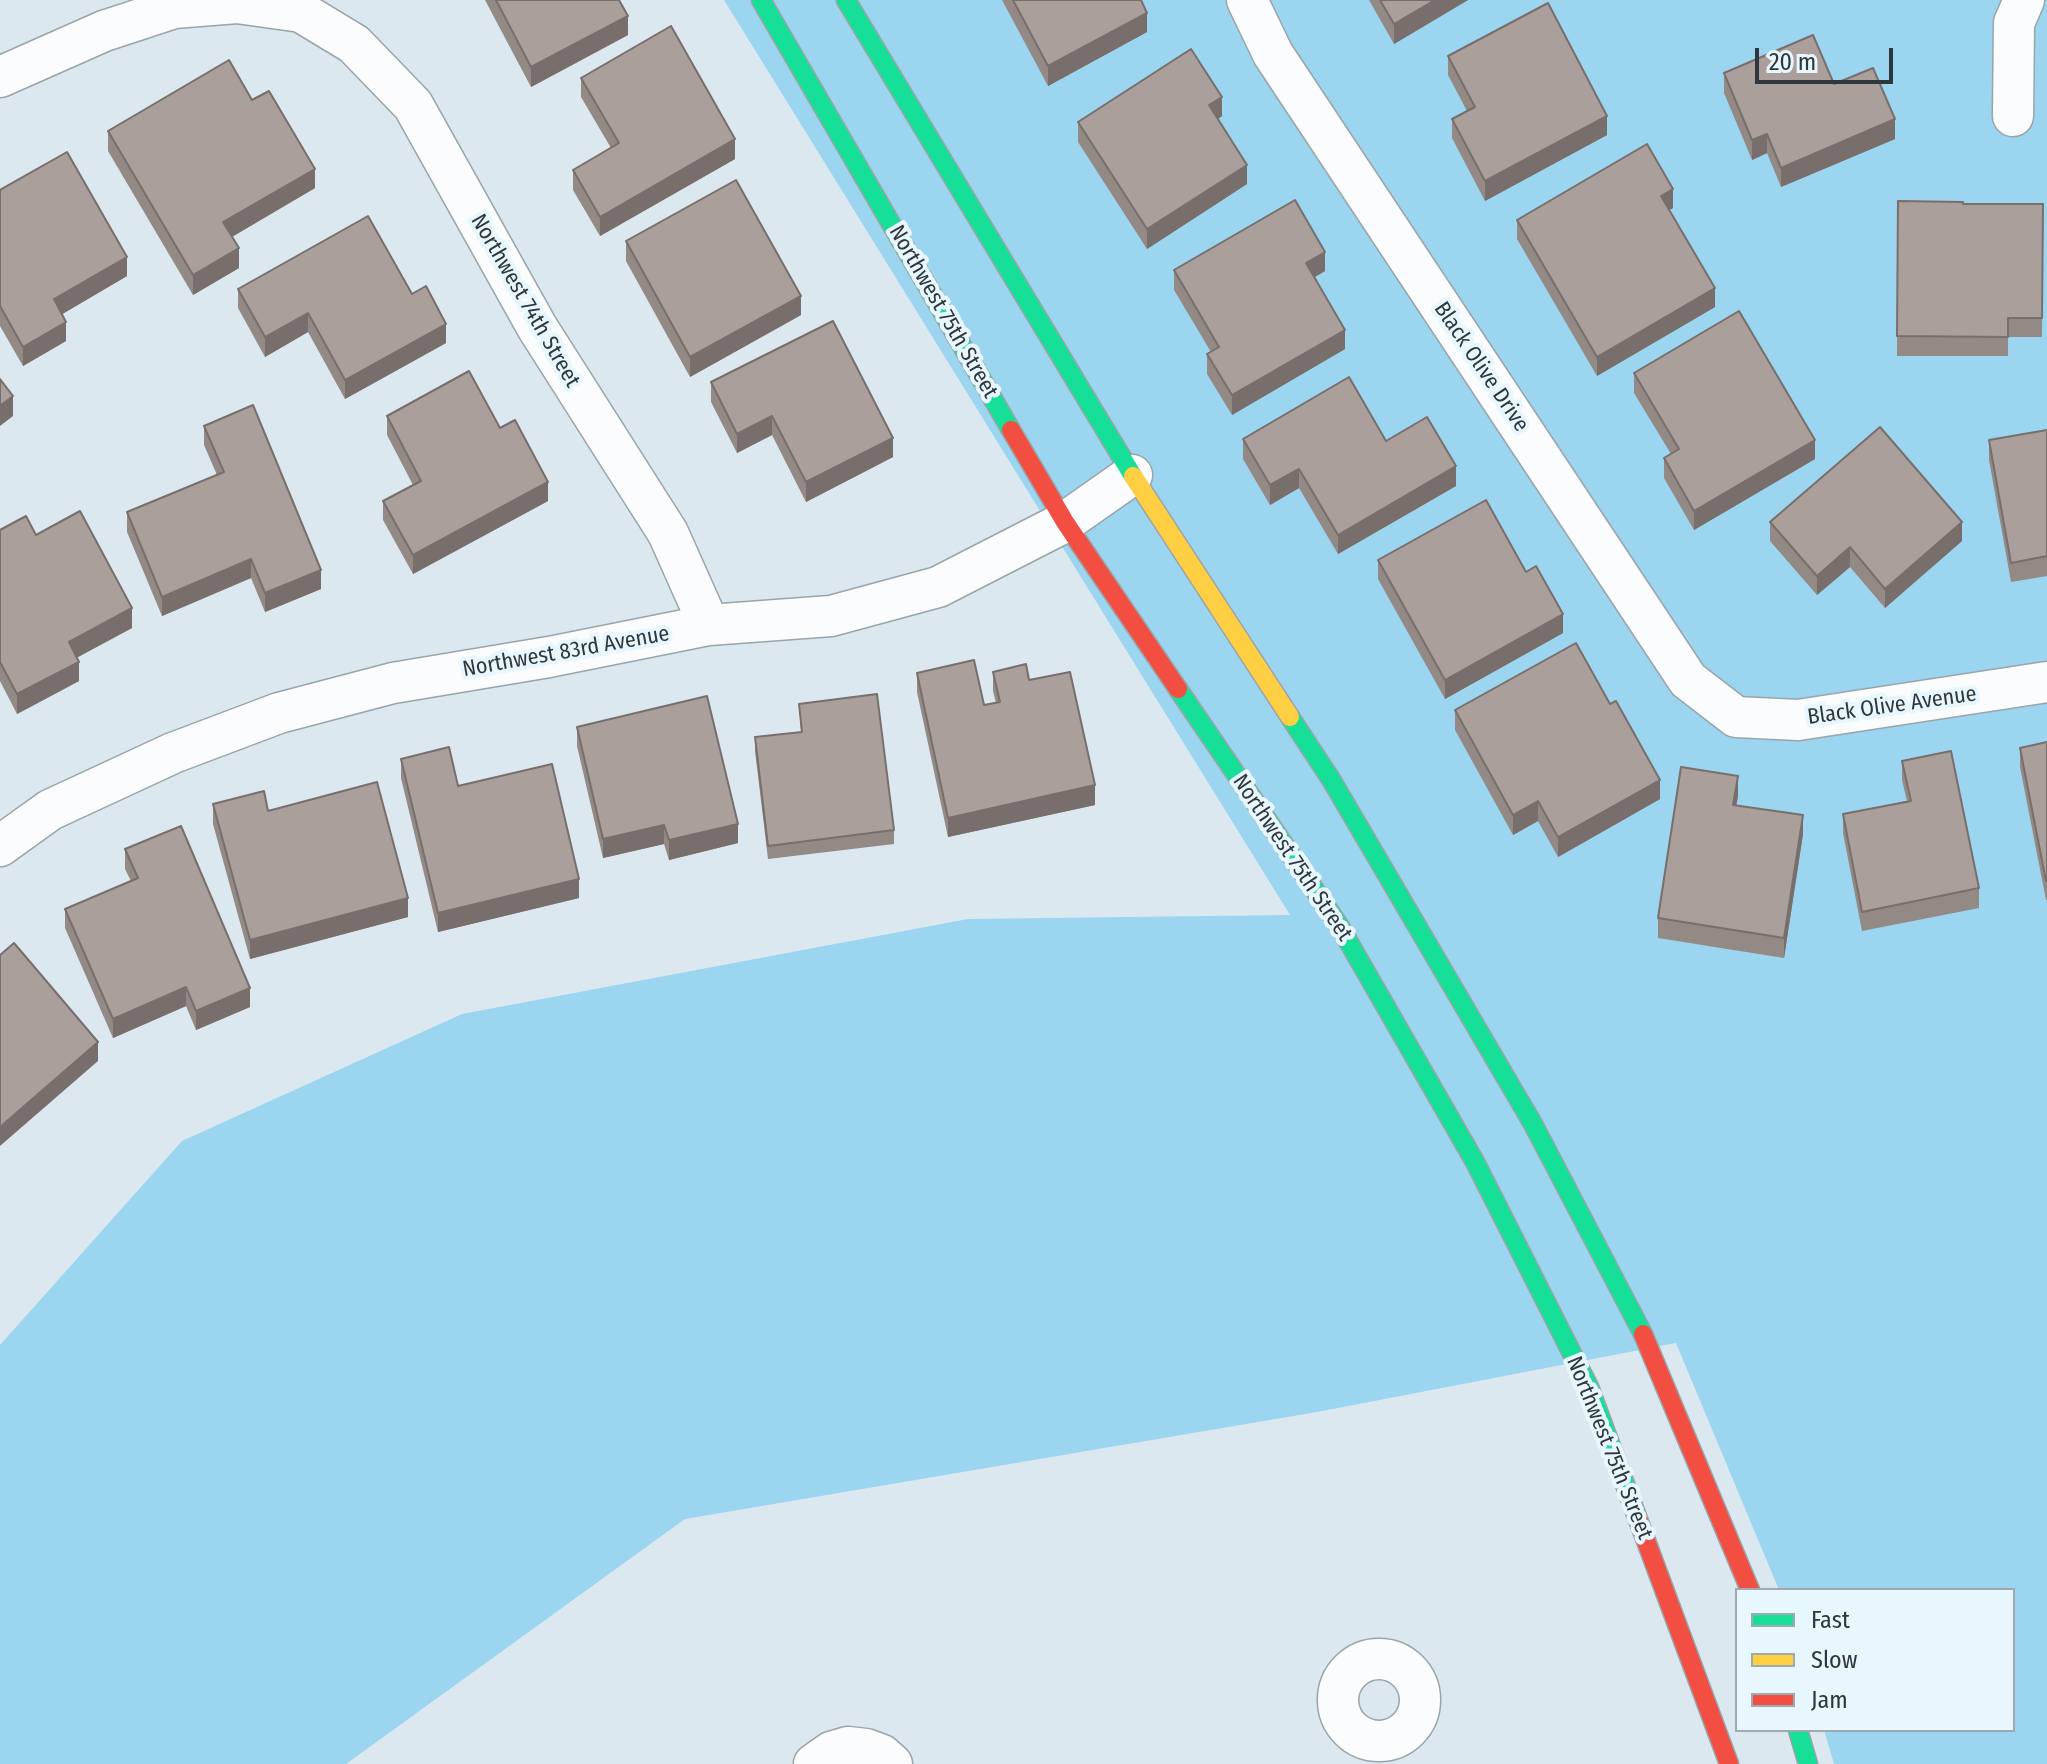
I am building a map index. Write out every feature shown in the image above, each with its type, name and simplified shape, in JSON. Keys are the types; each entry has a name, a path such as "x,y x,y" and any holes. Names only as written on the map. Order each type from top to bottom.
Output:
{"street":[{"name":"Northwest 75th Street","path":"761,0 1065,522 1340,927 1475,1162 1589,1387 1729,1764"},
{"path":"846,0 1132,475 1332,781 1533,1124 1652,1352 1749,1588"},
{"name":"Black Olive Drive","path":"1247,0 1273,54 1688,680 1736,717"},
{"path":"2013,116 2014,23 2024,0"},
{"name":"Northwest 74th Street","path":"0,77 104,31 174,8 237,3 301,12 354,44 413,105 537,327 668,533 709,625"},
{"name":"Northwest 83rd Avenue","path":"0,846 50,810 173,753 279,713 393,683 549,657 709,625 831,616 938,587 1065,522 1132,475"},
{"name":"Black Olive Avenue","path":"1736,717 1798,720 2047,682"},
{"path":"1799,1732 1808,1764"},
{"path":"814,1764 831,1752 848,1747 882,1755 892,1764"}],"shaded area":[{"path":"724,0 2047,0 2047,1764 1834,1764 1825,1732 2015,1732 2015,1588 1778,1588 1676,1343 1317,1412 685,1519 346,1764 0,1764 0,1345 182,1141 462,1014 968,919 1290,915"}],"building":[{"path":"496,0 619,0 628,16 531,67"},
{"path":"1013,0 1141,0 1147,13 1048,66"},
{"path":"1380,0 1435,0 1394,24"},
{"path":"1548,3 1607,116 1485,181 1452,119 1475,107 1448,56"},
{"path":"671,26 735,139 600,217 573,170 619,143 581,78"},
{"path":"1813,35 1834,84 1873,68 1895,119 1781,168 1767,134 1752,140 1724,73"},
{"path":"1191,49 1222,97 1209,105 1247,165 1147,229 1078,122"},
{"path":"229,60 252,100 269,91 315,169 223,222 239,248 193,275 108,131"},
{"path":"1647,144 1673,189 1661,196 1715,288 1597,357 1517,220"},
{"path":"67,152 127,257 54,299 66,322 23,347 0,306 0,190"},
{"path":"736,180 801,296 690,357 626,241"},
{"path":"1295,200 1325,252 1306,263 1345,330 1232,395 1207,354 1219,347 1174,270"},
{"path":"1898,201 2043,204 2042,318 2008,318 2008,337 1897,336"},
{"path":"368,216 412,294 426,286 446,324 345,380 308,313 265,337 238,289"},
{"path":"1739,311 1815,440 1694,511 1664,458 1679,449 1634,373"},
{"path":"833,321 893,438 806,482 772,416 737,434 711,382"},
{"path":"469,371 500,428 515,420 548,482 413,555 383,501 421,481 387,416"},
{"path":"1349,377 1386,441 1427,417 1456,466 1338,535 1299,469 1270,485 1243,439"},
{"path":"0,379 13,396 0,406"},
{"path":"253,405 321,570 265,593 251,559 162,597 127,512 224,472 204,426"},
{"path":"1880,427 1962,522 1885,589 1850,547 1817,576 1770,522"},
{"path":"2047,430 2047,556 2011,563 1989,440"},
{"path":"1486,500 1526,572 1536,566 1563,614 1445,680 1378,560"},
{"path":"80,511 132,608 69,642 79,662 17,694 0,662 0,530 26,516 36,535"},
{"path":"1576,643 1610,704 1616,701 1660,780 1558,837 1538,801 1513,815 1455,710"},
{"path":"974,660 984,705 1000,702 993,672 1026,664 1029,680 1070,672 1095,785 948,818 917,673"},
{"path":"877,694 894,830 768,846 755,737 802,732 799,704"},
{"path":"707,696 738,824 669,840 664,825 603,839 577,727"},
{"path":"2047,742 2047,881 2046,881 2020,748"},
{"path":"449,747 458,786 552,764 579,879 438,913 401,759"},
{"path":"1951,751 1979,888 1862,912 1843,814 1911,801 1902,761"},
{"path":"1681,767 1738,776 1733,805 1803,815 1784,938 1658,918"},
{"path":"377,782 408,898 250,940 213,804 264,791 268,811"},
{"path":"181,826 250,988 196,1011 186,987 113,1019 65,909 138,878 125,849"},
{"path":"14,943 98,1042 0,1127 0,955"}],"traffic: fast":[{"path":"761,0 1011,430"},
{"path":"846,0 1133,476"},
{"path":"1178,689 1340,927 1475,1162 1589,1387 1636,1514"},
{"path":"1290,717 1332,781 1533,1124 1643,1334"},
{"path":"1799,1732 1808,1764"}],"traffic: slow":[{"path":"1133,476 1290,717"}],"traffic: jam":[{"path":"1011,430 1065,522 1178,689"},
{"path":"1643,1334 1749,1588"},
{"path":"1636,1514 1729,1764"}]}
